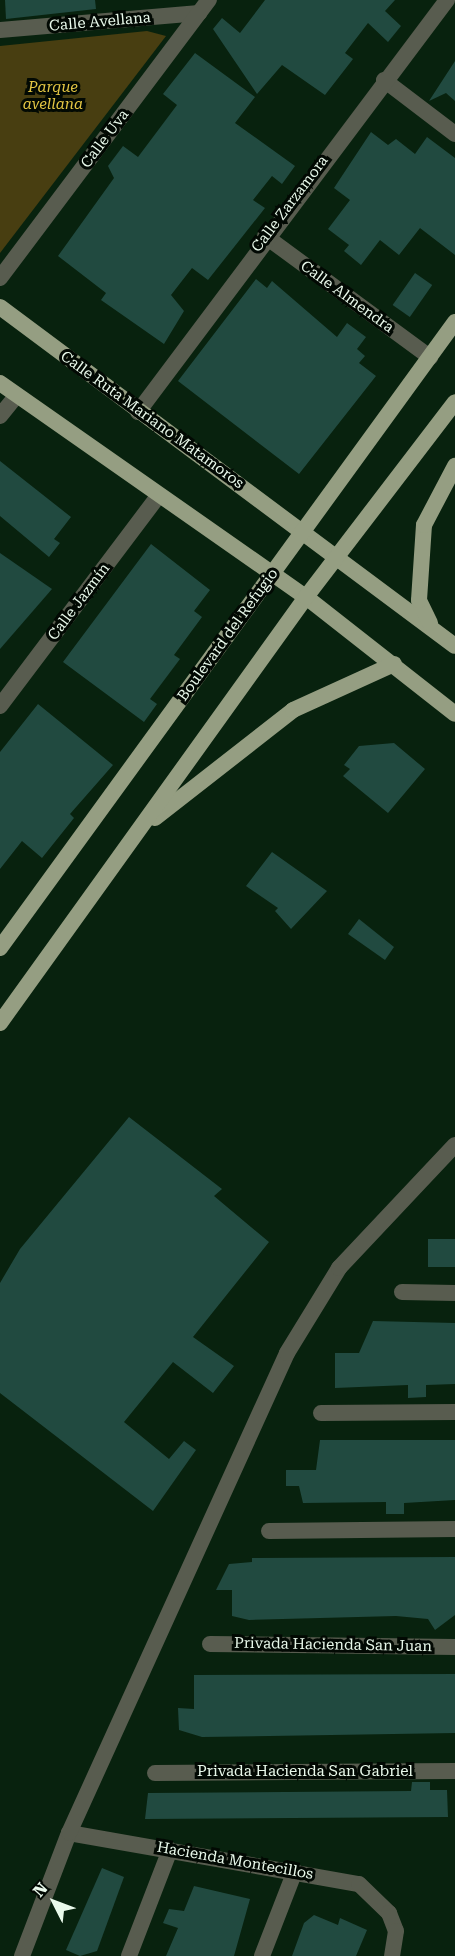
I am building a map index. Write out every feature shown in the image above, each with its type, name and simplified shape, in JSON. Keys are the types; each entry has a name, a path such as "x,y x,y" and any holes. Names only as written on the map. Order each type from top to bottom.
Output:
{"main road":[{"name":"Calle Ruta Mariano Matamoros","path":"0,307 138,412 305,530 455,646"},
{"name":"Boulevard del Refugio","path":"0,948 455,322"},
{"path":"0,383 158,498 306,597 455,714"},
{"path":"0,1023 144,826 306,597 455,402"},
{"path":"433,629 419,600 424,525 455,466"},
{"path":"144,826 293,710 394,664"}],"street":[{"name":"Calle Zarzamora","path":"138,412 265,236 447,0"},
{"name":"Calle Avellana","path":"0,30 204,6"},
{"name":"Calle Uva","path":"0,278 204,6"},
{"path":"384,80 455,134"},
{"name":"Calle Almendra","path":"265,236 430,357"},
{"path":"0,416 16,396"},
{"name":"Calle Jazmín","path":"0,706 158,498"},
{"path":"22,1956 69,1833 287,1353 339,1268 455,1145"},
{"path":"402,1292 455,1293"},
{"path":"321,1413 455,1412"},
{"path":"269,1530 455,1529"},
{"name":"Privada Hacienda San Juan","path":"210,1644 455,1647"},
{"name":"Privada Hacienda San Gabriel","path":"155,1773 455,1771"},
{"name":"Hacienda Montecillos","path":"69,1833 359,1884 388,1913 396,1931 392,1956"},
{"path":"129,1956 170,1850"},
{"path":"261,1956 295,1871"}],"green space":[{"name":"Parque avellana","path":"147,31 166,36 0,253 0,46"}],"building":[{"path":"5,0 95,0 96,9 6,19"},
{"path":"265,0 395,0 385,11 401,26 388,42 368,23 345,53 353,59 325,95 282,65 257,94 213,29 222,18 240,33"},
{"path":"195,53 255,97 235,123 295,166 282,184 272,176 253,200 265,208 208,280 192,268 171,295 184,311 164,344 101,300 106,293 58,256 114,178 108,166 123,146 138,157 177,105 163,94"},
{"path":"455,61 455,101 446,93 429,101"},
{"path":"371,132 388,145 396,139 415,154 427,137 455,158 455,255 420,228 399,255 380,240 361,265 344,251 349,245 328,229 350,200 334,188"},
{"path":"415,273 432,285 410,317 393,305"},
{"path":"256,279 267,288 272,281 337,337 347,323 366,337 357,349 365,356 359,363 376,376 299,474 178,381"},
{"path":"0,461 71,517 54,539 60,543 49,557 0,516"},
{"path":"151,544 210,590 194,611 202,617 174,655 180,659 150,699 157,704 144,722 63,662"},
{"path":"0,553 52,589 0,649"},
{"path":"38,704 113,765 70,814 74,818 42,858 22,841 0,869 0,752"},
{"path":"394,743 425,769 388,813 343,776 350,769 344,765 359,746"},
{"path":"272,852 327,891 291,929 275,911 278,908 246,886"},
{"path":"359,919 394,947 385,960 348,934"},
{"path":"129,1117 222,1189 214,1196 269,1242 193,1337 234,1366 213,1393 173,1362 124,1422 169,1459 184,1441 196,1450 153,1511 0,1393 0,1283 20,1249"},
{"path":"428,1239 455,1239 455,1267 428,1267"},
{"path":"373,1321 455,1323 455,1384 426,1385 426,1397 408,1398 408,1385 335,1388 335,1353 359,1353"},
{"path":"320,1440 455,1440 455,1500 404,1503 404,1514 386,1514 386,1502 303,1503 299,1486 286,1486 286,1470 316,1470"},
{"path":"455,1557 455,1615 435,1630 428,1619 396,1616 249,1620 232,1616 232,1590 216,1590 229,1564 252,1562 252,1558"},
{"path":"455,1674 455,1733 202,1737 179,1730 178,1708 194,1709 194,1675"},
{"path":"412,1782 430,1782 430,1790 447,1790 448,1817 145,1819 148,1793 411,1791"},
{"path":"102,1868 124,1877 97,1951 80,1956 66,1950"},
{"path":"194,1886 250,1899 234,1956 166,1956 178,1928 163,1923 169,1909 184,1911"},
{"path":"314,1915 338,1925 340,1918 367,1930 356,1956 292,1956 304,1923"}]}
